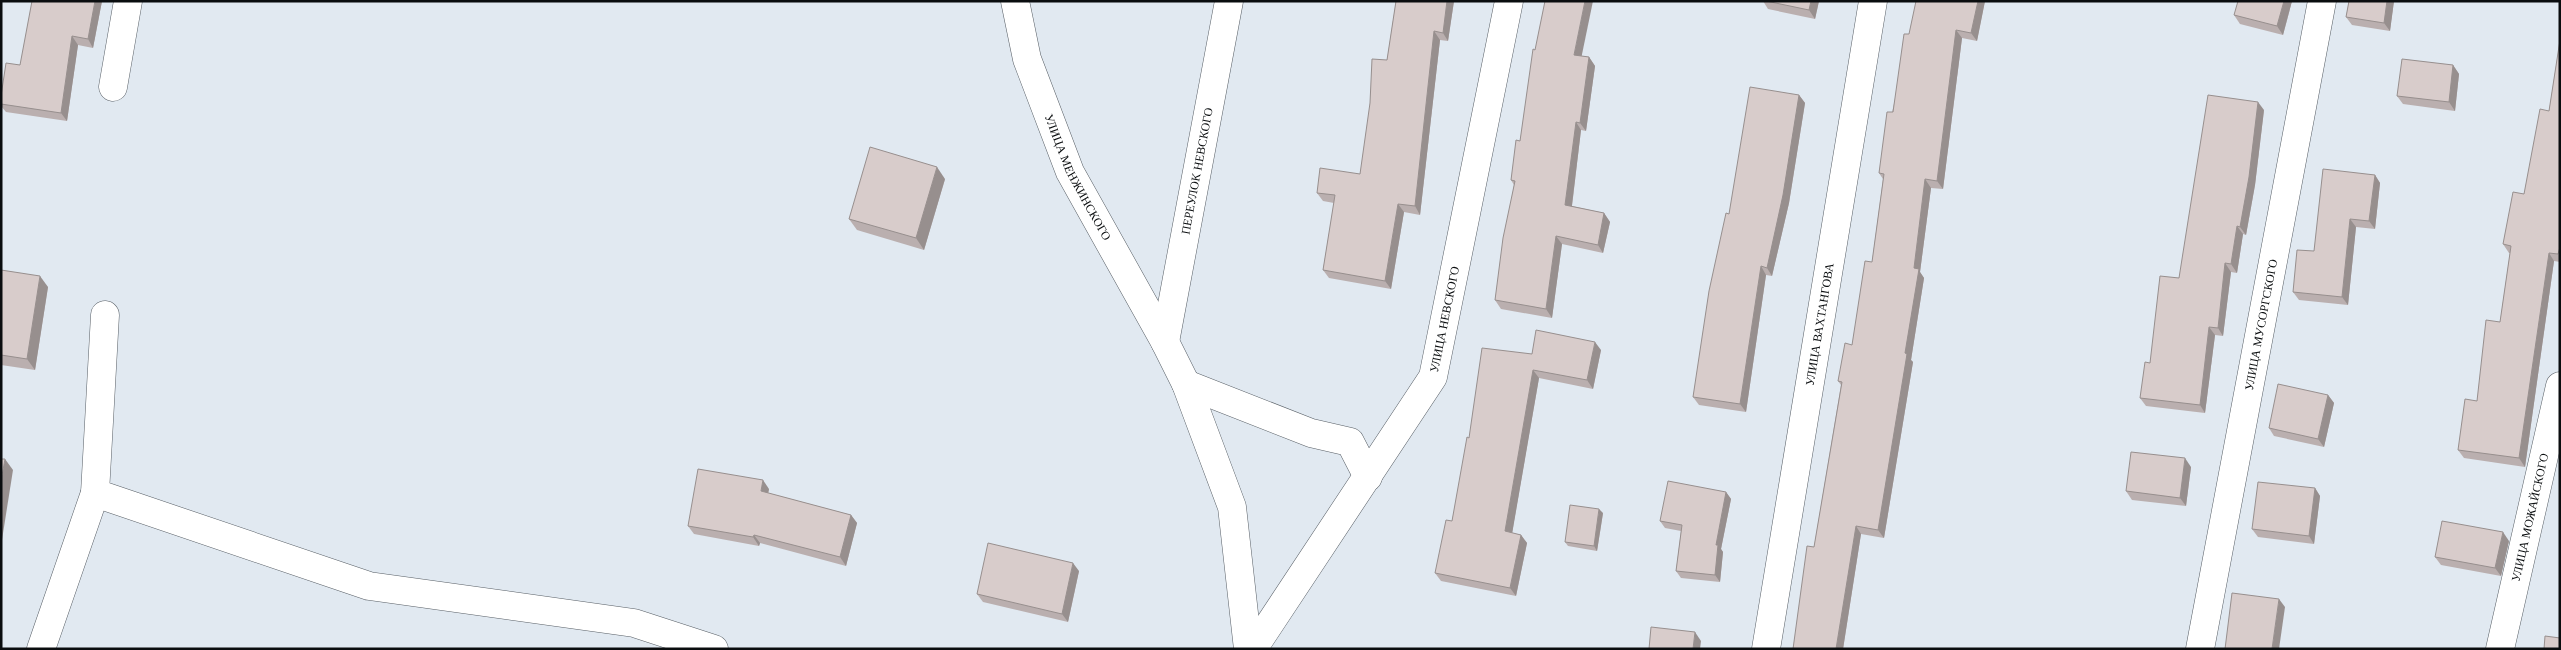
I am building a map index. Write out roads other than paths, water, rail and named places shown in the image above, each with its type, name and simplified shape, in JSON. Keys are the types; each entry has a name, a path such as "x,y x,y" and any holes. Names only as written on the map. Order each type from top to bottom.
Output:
{"street":[{"path":"113,87 128,1"},
{"name":"УЛИЦА МЕНЖИНСКОГО","path":"1015,1 1027,59 1070,172 1165,342 1186,384 1232,507 1248,649"},
{"name":"ПЕРЕУЛОК НЕВСКОГО","path":"1165,342 1230,1"},
{"name":"УЛИЦА НЕВСКОГО","path":"1253,649 1433,376 1509,1"},
{"name":"УЛИЦА ВАХТАНГОВА","path":"1766,649 1873,1"},
{"name":"УЛИЦА МУСОРГСКОГО","path":"2200,649 2322,1"},
{"path":"41,649 95,493 105,315"},
{"path":"1186,384 1311,433 1350,442 1368,477"},
{"name":"УЛИЦА МОЖАЙСКОГО","path":"2500,649 2560,386"},
{"path":"95,493 369,586 634,623 714,649"}]}
